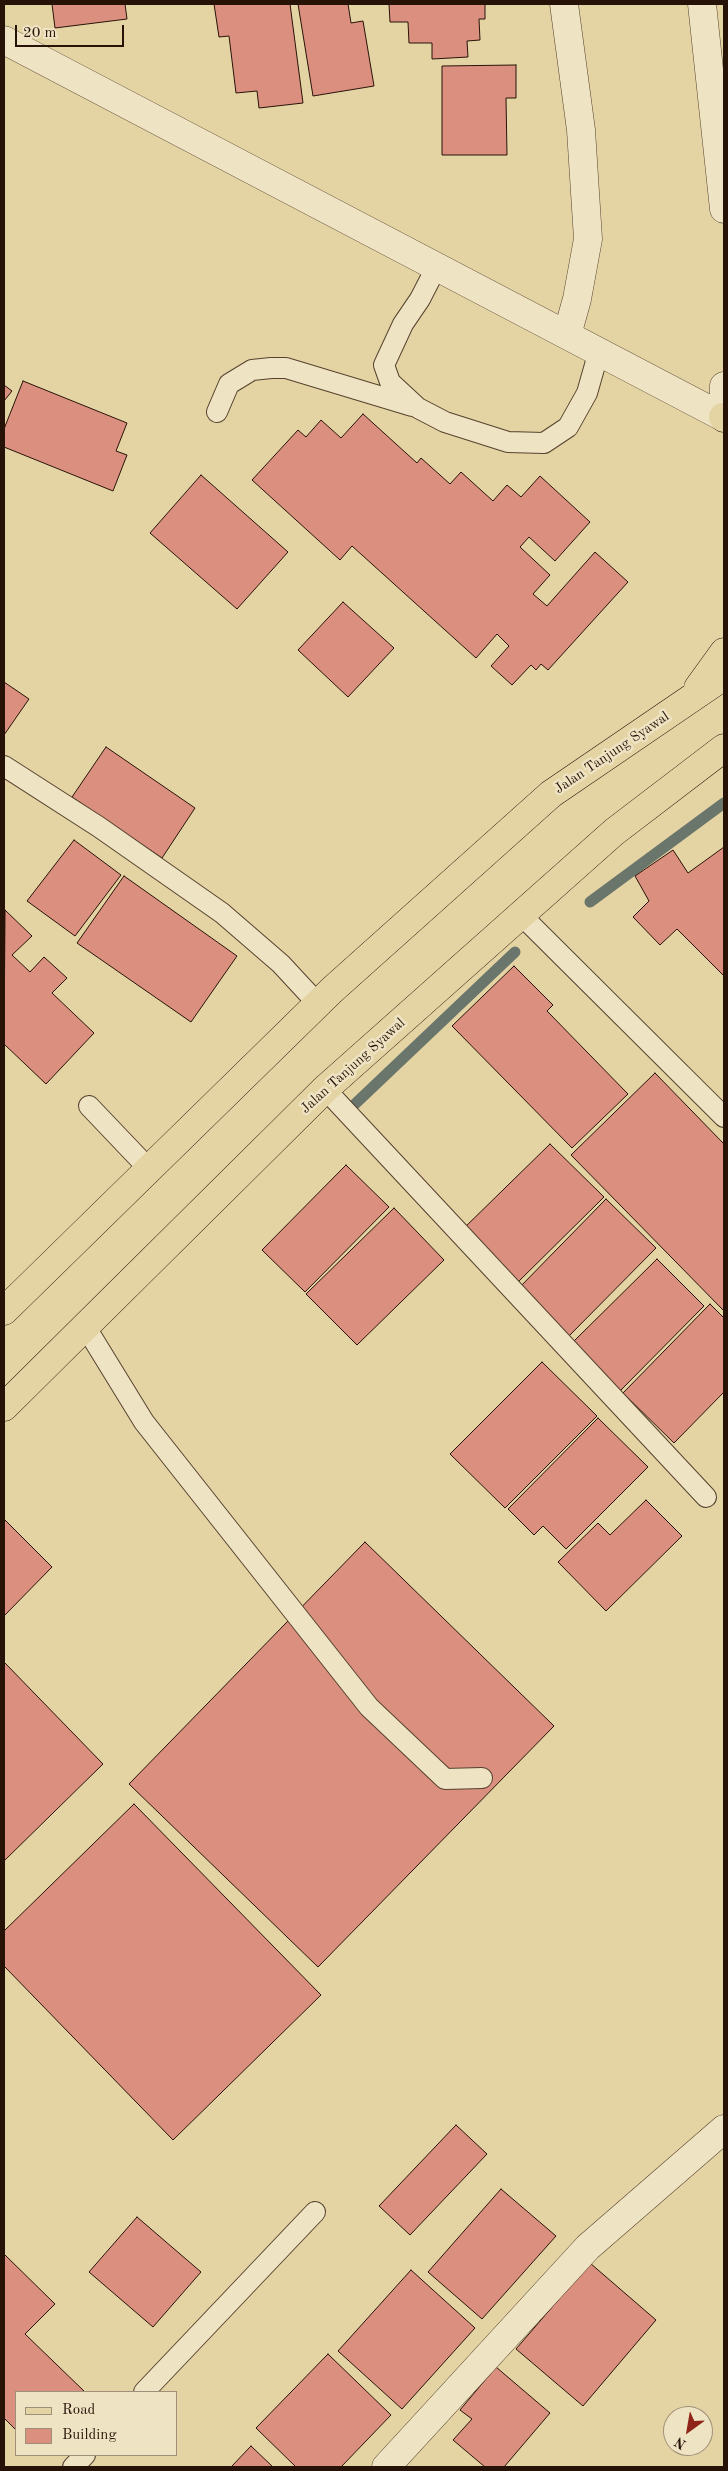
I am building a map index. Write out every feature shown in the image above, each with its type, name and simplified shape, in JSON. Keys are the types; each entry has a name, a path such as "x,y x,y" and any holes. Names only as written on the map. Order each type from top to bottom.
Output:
{"main road":[{"path":"687,703 724,652"},
{"name":"Jalan Tanjung Syawal","path":"4,1311 318,1004 551,794 724,676"},
{"name":"Jalan Tanjung Syawal","path":"4,1407 325,1090 614,832 724,748"}],"street":[{"path":"564,4 581,130 588,240 567,335"},
{"path":"702,4 724,209"},
{"path":"4,40 724,417 724,386"},
{"path":"386,2467 588,2247 724,2129"}],"lane":[{"path":"418,408 390,382 384,365 403,324 420,299 437,266"},
{"path":"217,412 229,384 252,370 286,368 418,408 445,422 508,442 544,443 568,427 587,393 599,351"},
{"path":"4,766 99,827 222,913 281,964 318,1004"},
{"path":"521,916 721,1108"},
{"path":"325,1090 706,1498"},
{"path":"90,1106 149,1169"},
{"path":"84,1326 144,1422 369,1707 445,1779 482,1778"},
{"path":"145,2391 314,2212"},
{"path":"73,2467 84,2456"}],"building":[{"path":"52,4 125,4 127,19 55,28"},
{"path":"214,4 290,4 303,103 259,108 257,91 236,93 229,36 219,37"},
{"path":"298,4 348,4 351,23 363,21 374,86 313,96"},
{"path":"389,4 485,4 485,19 479,19 480,40 467,41 468,57 432,59 432,43 409,43 408,22 390,22"},
{"path":"516,65 516,98 506,98 507,155 442,155 442,66"},
{"path":"23,381 127,423 116,451 127,455 113,491 4,447 4,429"},
{"path":"4,385 12,391 4,401"},
{"path":"363,414 417,463 421,458 450,484 461,472 493,501 507,485 521,497 540,476 590,522 555,561 529,537 520,547 550,575 533,594 547,606 595,552 628,582 548,670 541,664 536,670 531,665 512,685 491,666 509,646 497,634 476,658 352,546 340,560 252,480 298,430 306,437 321,420 341,438"},
{"path":"201,475 288,552 237,609 150,533"},
{"path":"343,602 394,648 348,697 298,650"},
{"path":"4,682 29,699 4,735"},
{"path":"106,747 195,808 162,858 72,797"},
{"path":"74,840 121,875 75,936 27,901"},
{"path":"724,847 724,976 677,929 660,945 633,917 649,901 635,876 673,850 688,873"},
{"path":"124,876 237,956 191,1022 77,943"},
{"path":"5,910 32,936 12,955 30,972 44,957 67,978 52,993 94,1033 46,1084 4,1044"},
{"path":"514,966 553,1005 547,1011 628,1094 572,1148 452,1026"},
{"path":"655,1073 724,1144 724,1311 571,1155"},
{"path":"550,1144 604,1197 513,1287 459,1233"},
{"path":"346,1165 389,1207 305,1292 262,1250"},
{"path":"606,1199 656,1248 567,1338 517,1290"},
{"path":"394,1208 444,1260 357,1345 306,1294"},
{"path":"657,1259 704,1306 620,1391 572,1343"},
{"path":"710,1304 724,1318 724,1392 674,1443 623,1393"},
{"path":"542,1362 597,1416 505,1508 450,1454"},
{"path":"598,1418 648,1467 566,1549 543,1526 534,1535 508,1509"},
{"path":"646,1500 682,1536 606,1611 558,1562 598,1523 610,1535"},
{"path":"4,1519 52,1567 4,1616"},
{"path":"365,1542 554,1726 318,1967 129,1784"},
{"path":"4,1662 103,1764 4,1861"},
{"path":"134,1804 321,1995 173,2140 4,1966 4,1931"},
{"path":"456,2125 487,2154 410,2235 379,2206"},
{"path":"501,2189 556,2236 482,2319 428,2272"},
{"path":"137,2217 201,2272 153,2327 89,2272"},
{"path":"4,2254 55,2304 25,2334 84,2391 15,2391 15,2429 4,2418"},
{"path":"590,2263 656,2320 583,2406 516,2349"},
{"path":"411,2270 475,2328 402,2409 338,2351"},
{"path":"328,2354 391,2415 341,2467 296,2467 256,2428"},
{"path":"496,2367 550,2413 504,2467 485,2467 453,2440 472,2419 460,2410"},
{"path":"251,2446 273,2467 231,2467"}],"waterway":[{"path":"590,902 724,803"},
{"path":"355,1104 515,952"}]}
